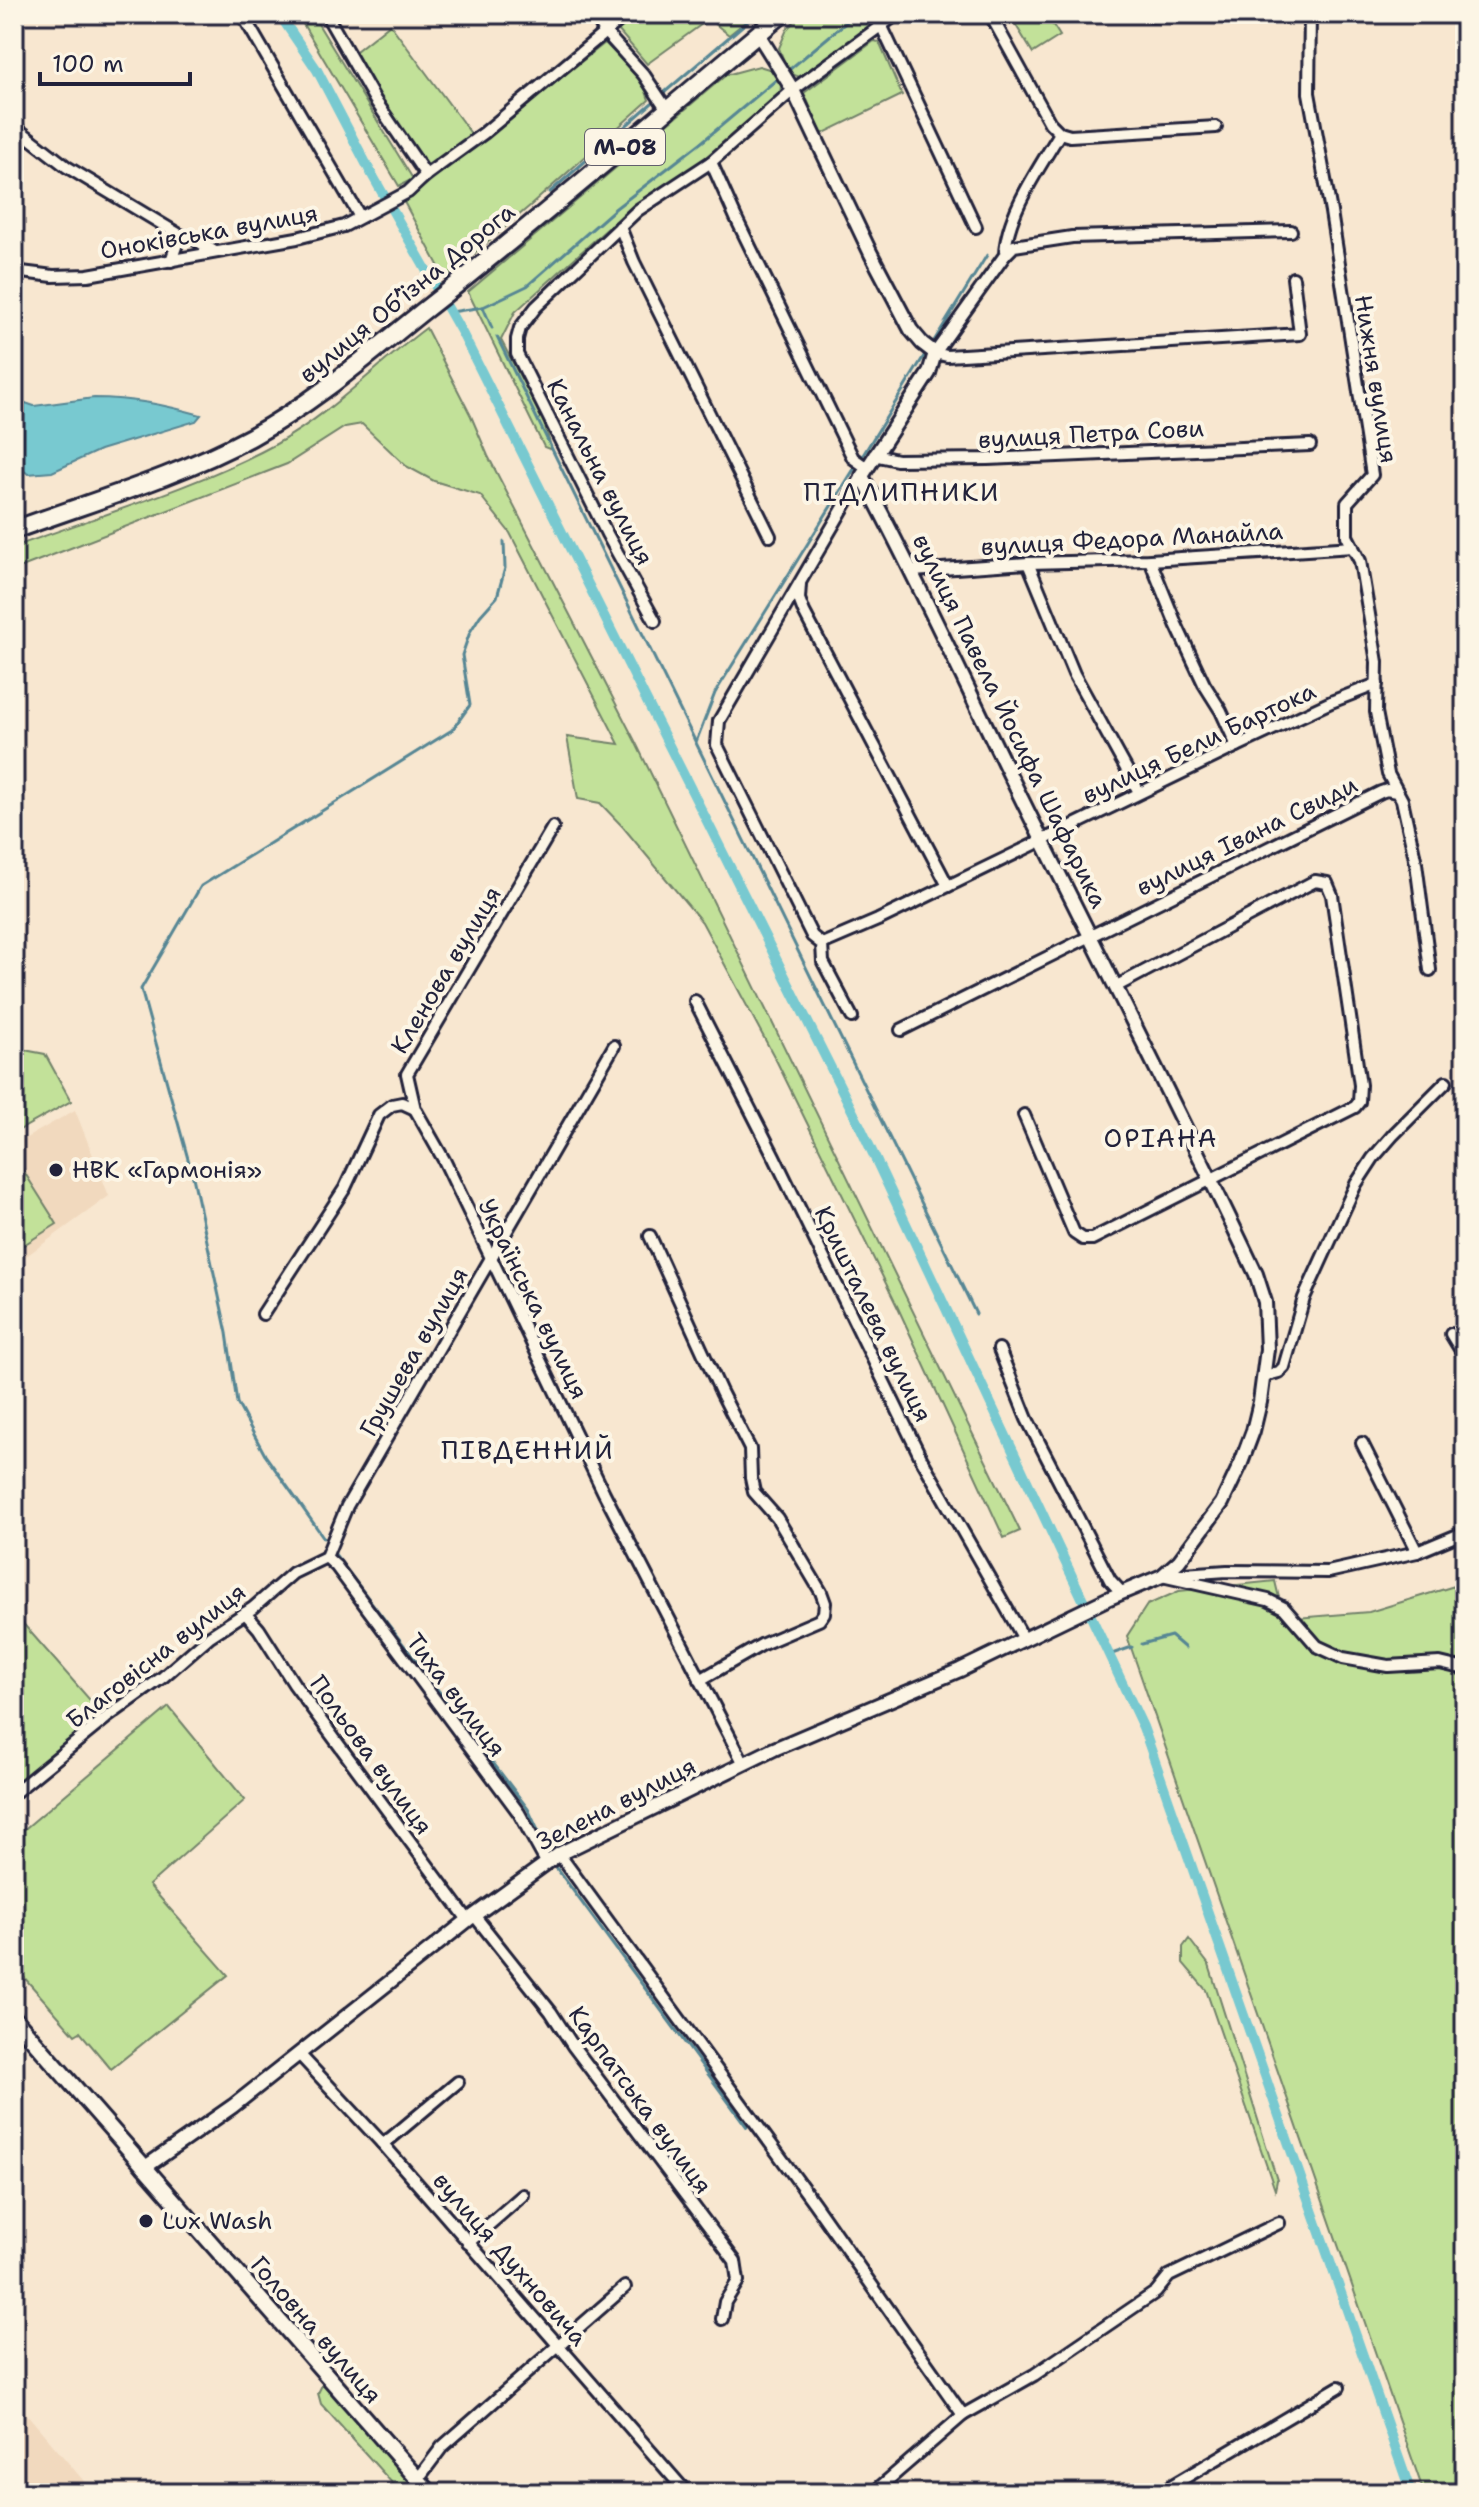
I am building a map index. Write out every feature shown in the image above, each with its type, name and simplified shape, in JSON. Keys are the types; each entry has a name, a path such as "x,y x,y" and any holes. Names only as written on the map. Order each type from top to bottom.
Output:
{"highway":[{"name":"вулиця Обʼїзна Дорога","path":"14,530 179,470 252,436 329,389 467,278 782,14"}],"main road":[{"name":"Головна вулиця","path":"14,2018 430,2493"}],"street":[{"path":"242,14 360,217"},
{"path":"326,14 375,100 426,175"},
{"path":"593,14 644,75 668,111"},
{"name":"Оноківська вулиця","path":"14,271 53,276 88,275 344,226 408,192 627,14"},
{"path":"770,536 634,262 620,227 638,210 711,162 793,90 897,14"},
{"path":"990,14 1042,112 1060,133 1070,136 1216,127"},
{"path":"1152,16 1173,14"},
{"name":"Нижня вулиця","path":"1310,14 1309,93 1372,475 1347,503 1347,536 1360,561 1377,662 1376,712 1388,774 1402,800 1416,863 1430,970"},
{"path":"882,27 976,227"},
{"path":"758,34 793,90 911,330 935,353 947,356 1300,334 1293,278"},
{"path":"14,126 67,167 180,235 196,240 215,252"},
{"path":"1005,255 1005,241 1016,215 1060,133"},
{"name":"вулиця Павела Йосифа Шафарика","path":"711,162 853,458 864,472 1042,840 1212,1179 1256,1274 1265,1302 1268,1324 1264,1376 1253,1431 1230,1488 1194,1543 1162,1576"},
{"name":"Канальна вулиця","path":"620,227 536,307 520,328 517,354 607,534 655,621"},
{"path":"852,1017 823,962 822,944 812,936 717,745 719,721 874,455 929,373 935,353 1014,246 1072,237 1291,231"},
{"path":"171,261 180,235"},
{"name":"вулиця Петра Сови","path":"874,455 890,460 988,459 1310,445"},
{"name":"вулиця Федора Манайла","path":"913,571 1353,547"},
{"path":"1150,560 1204,684 1237,746"},
{"path":"1028,563 1074,674 1139,792"},
{"path":"800,582 799,599 804,612 948,886"},
{"name":"вулиця Бели Бартока","path":"822,944 1237,746 1377,684"},
{"name":"вулиця Івана Свиди","path":"901,1030 1381,792 1396,792"},
{"name":"Кленова вулиця","path":"415,1109 407,1074 553,827"},
{"path":"1024,1115 1074,1233 1083,1239 1092,1239 1355,1107 1359,1102 1360,1085 1327,883 1315,881 1115,987"},
{"name":"Кришталева вулиця","path":"695,1001 922,1460 1024,1639"},
{"name":"Грушева вулиця","path":"326,1557 347,1506 614,1046"},
{"path":"1264,1376 1279,1372 1284,1367 1304,1298 1364,1170 1393,1135 1446,1082"},
{"path":"263,1314 339,1198 379,1115 392,1105 402,1103 415,1109"},
{"name":"Українська вулиця","path":"415,1109 444,1160 604,1493 744,1764"},
{"path":"650,1236 750,1449 754,1492 777,1518 816,1580 825,1603 819,1620 763,1644 700,1680"},
{"path":"1451,1334 1465,1357"},
{"path":"999,1349 1027,1419 1110,1580 1121,1592"},
{"path":"1362,1443 1417,1552"},
{"path":"1162,1576 1227,1571 1328,1572 1417,1552 1465,1532"},
{"name":"Благовісна вулиця","path":"14,1793 293,1573 326,1557"},
{"name":"Тиха вулиця","path":"326,1557 336,1566 519,1813 546,1862"},
{"path":"1162,1576 1268,1600 1284,1608 1317,1646 1343,1658 1388,1666 1440,1663 1465,1669"},
{"name":"Зелена вулиця","path":"144,2168 233,2106 471,1917 559,1854 819,1729 960,1670 1121,1592 1162,1576"},
{"name":"Польова вулиця","path":"245,1613 259,1629 294,1684 471,1917"},
{"path":"559,1854 823,2215 963,2415"},
{"name":"Карпатська вулиця","path":"471,1917 551,2012 590,2070 735,2261 738,2281 725,2302 722,2319"},
{"name":"вулиця Духновича","path":"299,2054 382,2143 687,2493"},
{"path":"382,2143 458,2082"},
{"path":"468,2243 523,2195"},
{"path":"873,2493 963,2415 1034,2375 1156,2292 1169,2276 1279,2223"},
{"path":"418,2479 442,2447 625,2287"},
{"path":"1159,2493 1339,2387"}],"shaded area":[{"name":"НВК «Гармонія»","path":"75,1110 109,1196 14,1265 14,1145"},
{"path":"14,2399 94,2493 14,2493"}],"green space":[{"path":"297,14 312,14 413,179 399,186"},
{"path":"637,14 755,14 729,35 709,19 647,64 618,30"},
{"path":"801,14 883,14 805,77 799,77 790,72 779,48 787,29"},
{"path":"1009,14 1046,14 1060,36 1033,53"},
{"path":"390,24 475,139 426,175 351,55"},
{"path":"874,41 879,42 902,95 822,134 804,93"},
{"path":"605,43 642,80 649,100 445,278 404,202"},
{"path":"759,66 772,70 782,80 780,93 700,163 630,208 515,312 501,340 543,420 552,450 544,447 468,292 726,75"},
{"path":"426,328 488,456 635,741 1020,1531 1004,1538 898,1308 777,1062 702,922 600,803 578,799 567,737 619,744 510,533 480,495 434,481 406,466 362,424 345,427 287,464 14,570 14,547 180,487 276,444 335,404"},
{"path":"14,1048 45,1054 71,1101 14,1133"},
{"path":"21,1167 57,1224 14,1251 14,1172"},
{"path":"14,1555 19,1619 104,1716 14,1786"},
{"path":"1275,1581 1284,1619 1369,1612 1465,1581 1465,2493 1424,2493 1127,1636 1147,1605 1179,1591"},
{"path":"169,1707 245,1800 149,1885 228,1975 111,2069 80,2032 75,2035 14,1966 14,1838"},
{"path":"1189,1939 1209,1965 1277,2180 1275,2190 1206,1990 1183,1963 1183,1947"},
{"path":"323,2383 420,2493 401,2493 321,2404 318,2393"}],"water":[{"path":"94,398 148,403 201,415 196,421 100,450 52,472 28,474 14,463 14,399 34,406"}],"waterway":[{"path":"279,14 317,70 462,333 860,1126 1143,1727 1411,2493"},
{"path":"665,92 756,14"},
{"path":"790,69 856,14"},
{"path":"451,312 483,307 527,286 616,208 776,80"},
{"path":"550,192 652,103"},
{"path":"934,341 987,255"},
{"path":"483,307 492,328"},
{"path":"497,337 976,1314"},
{"path":"863,455 924,356"},
{"path":"696,742 715,693 854,469"},
{"path":"324,1538 265,1455 237,1403 227,1333 193,1177 141,989 201,886 452,730 470,705 462,655 470,632 497,597 505,568 504,542"},
{"path":"334,1553 528,1809 547,1850"},
{"path":"1142,1644 1171,1636 1185,1648"},
{"path":"1109,1655 1132,1647"},
{"path":"555,1866 747,2127"}],"place":[{"name":"НВК «Гармонія»","path":"56,1170"},
{"name":"Lux Wash","path":"146,2221"}],"district":[{"name":"ПІДЛИПНИКИ","path":"902,491"},
{"name":"ОРІАНА","path":"1161,1137"},
{"name":"ПІВДЕННИЙ","path":"528,1449"}]}
